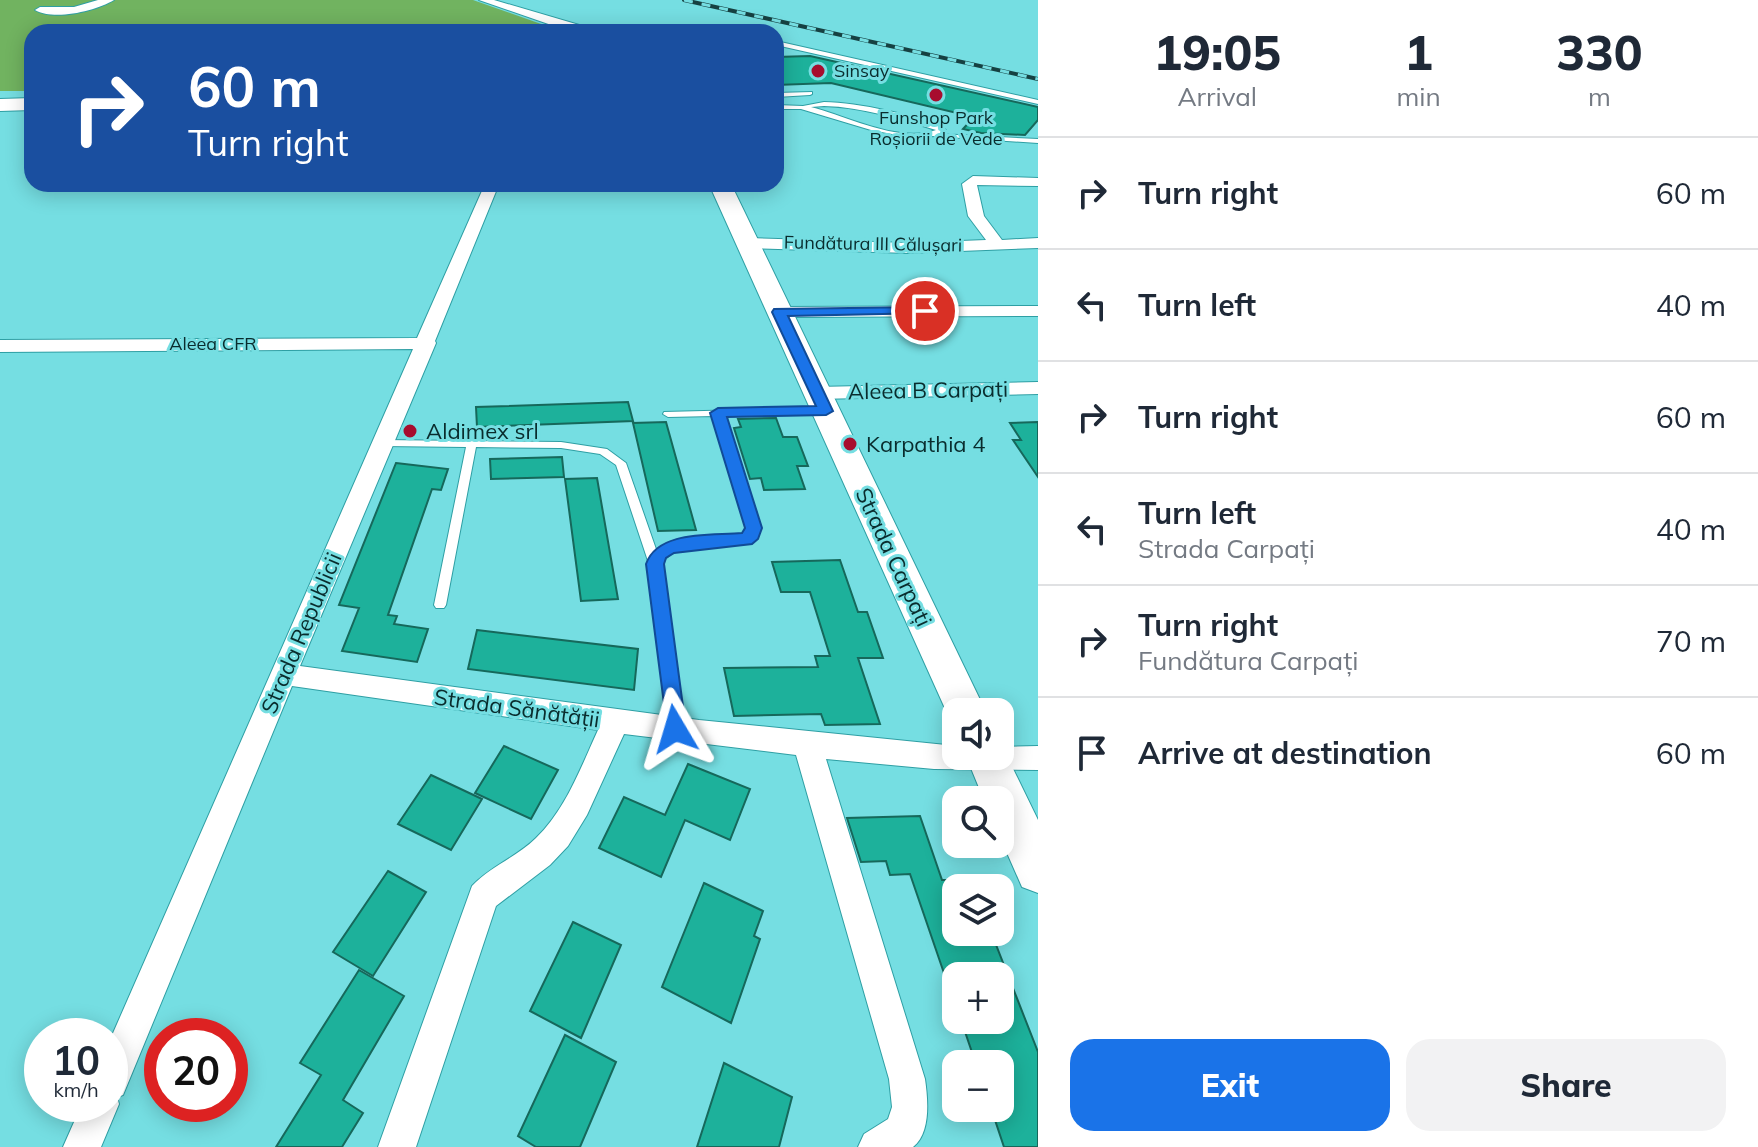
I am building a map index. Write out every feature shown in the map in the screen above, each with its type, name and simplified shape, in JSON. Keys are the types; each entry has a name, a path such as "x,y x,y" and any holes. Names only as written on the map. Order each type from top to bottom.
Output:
{"street":[{"path":"40,10 74,10 109,0"},
{"path":"484,0 549,24"},
{"path":"0,105 24,104"},
{"name":"Fundătura III Călușari","path":"998,245 976,216 969,184 973,180 1038,182"},
{"name":"Strada Republicii","path":"128,1040 427,343 488,192"},
{"name":"Strada Carpați","path":"724,192 959,698"},
{"name":"Fundătura III Călușari","path":"747,243 909,248 1038,243"},
{"path":"779,312 1038,311"},
{"name":"Aleea CFR","path":"0,346 427,343"},
{"name":"Aleea B Carpați","path":"821,402 1038,388"},
{"name":"Strada Sănătății","path":"283,674 616,722 807,744 942,754"},
{"path":"397,1147 483,897 494,884 547,848 567,821 616,722"},
{"path":"807,744 907,1079 910,1107 904,1131 877,1147"},
{"name":"Strada Sănătății","path":"1014,758 1038,758"},
{"path":"993,770 1038,871"},
{"path":"82,1147 93,1122"}],"lane":[{"path":"784,45 1038,102"},
{"path":"784,95 810,93"},
{"path":"784,107 834,103 864,108 943,130 935,136"},
{"path":"800,107 876,129 935,136 1038,141"},
{"path":"668,414 718,413 821,402"},
{"path":"655,564 658,554 670,547 746,539 752,535 754,528 718,413"},
{"path":"383,443 578,446 592,447 613,456 626,474 655,564 675,729"},
{"path":"440,605 471,446"}],"green space":[{"path":"0,0 473,0 541,24 24,24 24,91 0,91"}],"building":[{"name":"Funshop Park Roșiorii de Vede","path":"810,56 1038,107 1038,120 1025,135 981,133 963,129 974,117 831,83 784,85 784,57"},
{"path":"628,402 633,421 477,427 476,407"},
{"path":"776,418 783,437 797,437 808,466 797,466 805,489 764,490 761,478 750,479 734,428 741,427 738,419"},
{"path":"666,422 696,530 658,531 633,423"},
{"path":"1038,422 1038,477 1013,440 1021,440 1010,423"},
{"path":"562,457 564,477 491,479 490,459"},
{"path":"396,463 448,469 441,490 432,489 388,615 397,616 394,624 428,629 417,662 342,651 359,608 339,605"},
{"path":"597,478 618,599 581,601 565,479"},
{"path":"840,560 858,612 867,612 883,658 858,658 880,724 825,725 821,714 734,716 724,668 818,667 815,656 830,656 810,592 781,592 772,562"},
{"path":"477,630 638,649 634,690 468,669"},
{"path":"504,746 558,770 531,819 475,793"},
{"path":"688,764 750,789 730,840 685,820 661,877 599,848 624,797 665,815"},
{"path":"431,775 482,799 451,850 398,824"},
{"path":"920,816 942,880 942,946 996,946 1003,962 942,962 942,967 910,874 890,875 886,861 861,862 847,818"},
{"path":"388,871 426,892 373,976 333,952"},
{"path":"704,883 763,911 754,936 760,939 731,1023 662,987"},
{"path":"573,922 621,945 581,1038 530,1011"},
{"path":"359,970 404,996 343,1100 363,1113 342,1147 276,1147 321,1075 300,1063"},
{"path":"1014,991 1038,1052 1038,1147 1004,1147 996,1122 1014,1122 1014,1050 971,1050 966,1034 1014,1034"},
{"path":"565,1035 616,1062 580,1147 536,1147 518,1136"},
{"path":"724,1063 792,1097 779,1147 697,1147"}],"railway":[{"path":"684,0 1038,79"}],"place":[{"name":"Sinsay","path":"818,71"},
{"name":"Funshop Park Roșiorii de Vede","path":"936,95"},
{"name":"Aldimex srl","path":"410,431"},
{"name":"Karpathia 4","path":"850,444"}],"route":[{"path":"675,729 655,564 658,554 670,547 746,539 752,535 754,528 718,413 826,411 779,312 925,311"}]}
